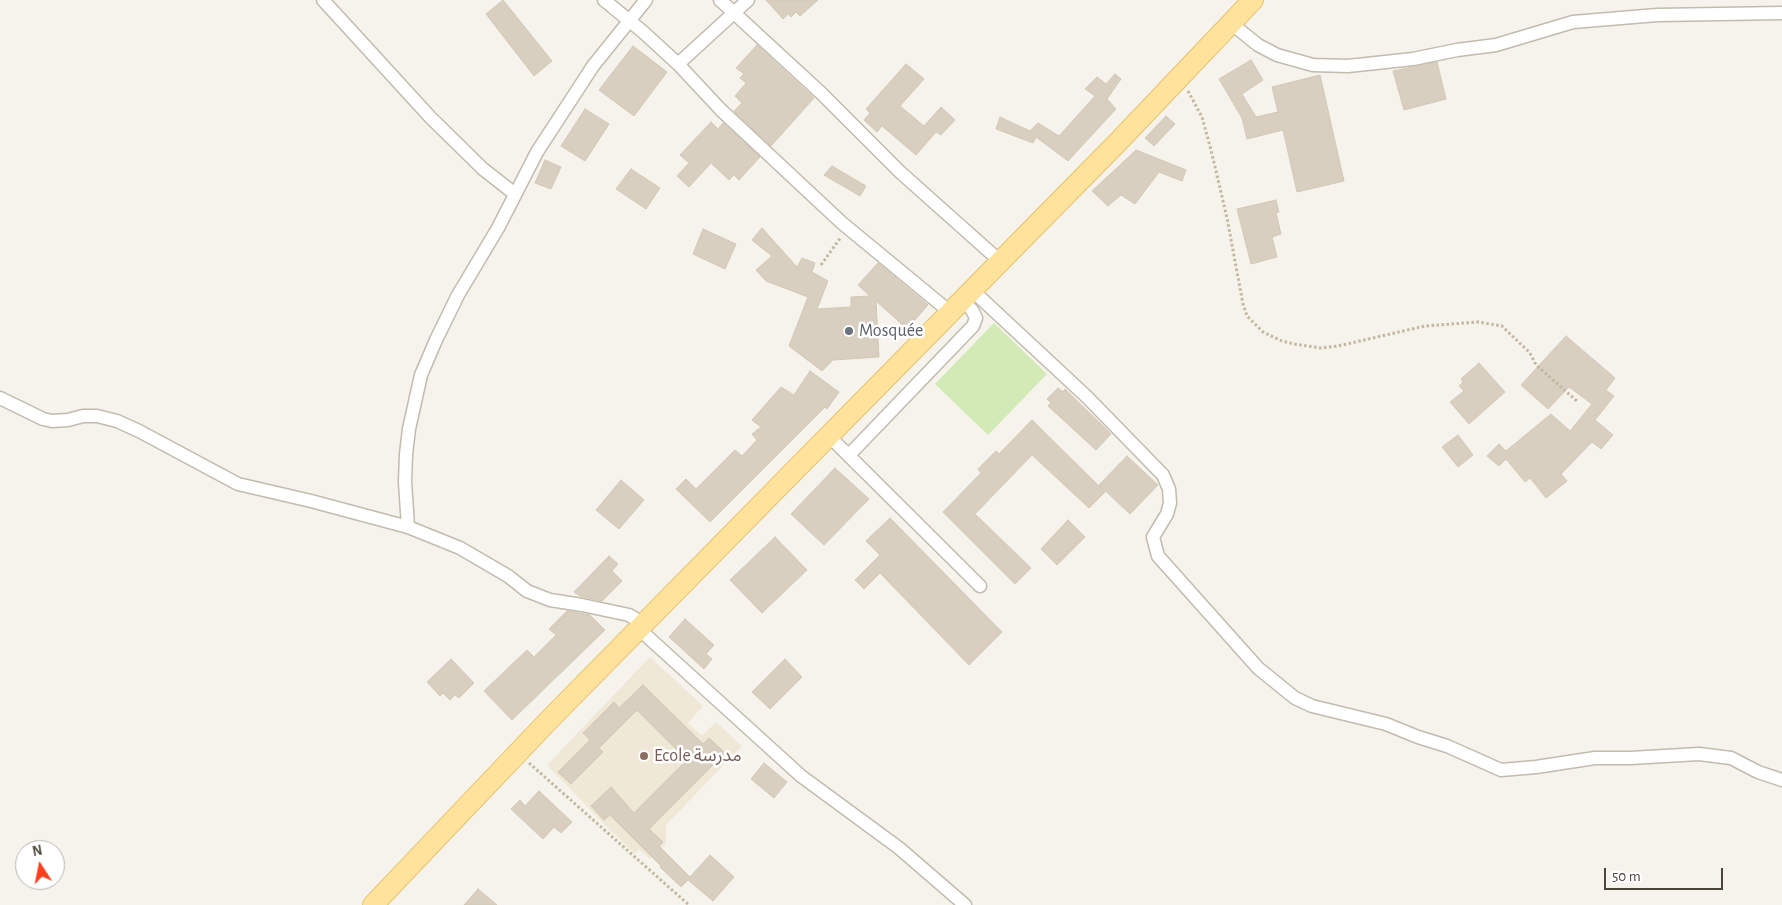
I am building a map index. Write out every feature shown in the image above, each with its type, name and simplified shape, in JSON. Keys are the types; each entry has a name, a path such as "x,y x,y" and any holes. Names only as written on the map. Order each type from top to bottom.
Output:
{"main road":[{"path":"372,905 641,627 1001,262 1232,24 1253,0"}],"street":[{"path":"323,0 430,117 483,169 515,194"},
{"path":"604,0 678,64 721,110 848,228 961,301 1087,397 1163,475 1170,503 1167,514 1153,537 1158,556 1258,668 1295,698 1312,706 1386,724 1447,746 1501,770 1595,758 1699,754 1731,758 1758,772 1782,780"},
{"path":"408,527 405,482 406,454 412,410 421,375 436,340 458,295 498,228 537,152 593,66 646,0"},
{"path":"720,0 821,93 900,172 1001,262"},
{"path":"678,64 748,0"},
{"path":"1232,24 1258,45 1277,56 1313,65 1348,66 1413,59 1457,50 1496,45 1574,22 1657,15 1782,13"},
{"path":"849,456 973,326 976,318 972,310 961,301"},
{"path":"0,398 43,419 60,420 97,416 118,421 238,484 312,500 408,527 460,548 508,576 527,591 550,600 582,604 628,615 801,776 899,848 965,905"},
{"path":"829,436 980,586"}],"path":[{"path":"1178,79 1192,96 1202,116 1224,208 1243,304 1247,316 1263,332 1288,343 1321,348 1338,346 1425,326 1478,322 1502,326 1530,353 1536,365 1578,402"},
{"path":"821,265 848,228"},
{"path":"518,753 689,905"}],"shaded area":[{"name":"Ecole مدرسة","path":"650,657 703,706 688,723 702,736 716,722 742,746 666,825 666,844 650,859 639,849 635,854 547,765"}],"green space":[{"path":"994,323 1047,374 988,435 935,384"}],"building":[{"path":"503,0 552,61 534,76 486,14"},
{"path":"766,0 818,0 800,16 796,12 791,17 788,14 783,19"},
{"path":"757,45 814,98 771,146 734,111 742,103 735,96 746,83 740,78 744,74 736,68"},
{"path":"633,46 667,72 634,116 599,90"},
{"path":"1251,60 1263,80 1242,94 1256,117 1278,112 1272,87 1320,75 1344,181 1297,192 1283,130 1247,139 1242,118 1219,79"},
{"path":"1437,62 1446,99 1404,110 1393,71"},
{"path":"906,64 924,79 900,106 924,126 941,107 955,120 941,135 936,132 916,155 882,126 877,132 864,120 870,113 866,109"},
{"path":"1115,74 1121,79 1107,99 1116,109 1068,161 1036,137 1033,143 996,129 1000,117 1030,131 1038,123 1059,136 1095,96 1085,89 1097,77 1106,84"},
{"path":"585,109 609,124 585,161 561,146"},
{"path":"1166,116 1175,124 1154,146 1145,138"},
{"path":"711,122 718,129 723,123 760,157 739,180 734,175 729,180 711,163 689,187 677,176 689,163 680,155"},
{"path":"1136,150 1186,170 1182,181 1159,172 1135,204 1121,195 1108,206 1092,191"},
{"path":"545,160 561,167 551,189 535,183"},
{"path":"832,166 866,186 860,196 824,175"},
{"path":"631,169 660,188 646,209 616,189"},
{"path":"1276,200 1279,212 1276,213 1281,234 1272,237 1277,257 1251,264 1237,209"},
{"path":"762,228 797,267 802,258 815,263 812,272 828,281 817,309 851,307 851,297 870,296 858,285 878,263 928,305 907,329 876,301 879,357 833,360 822,371 789,346 808,297 766,281 756,270 772,256 752,240"},
{"path":"703,229 736,244 725,269 693,254"},
{"path":"1566,336 1615,378 1606,390 1614,396 1595,420 1613,435 1601,449 1592,442 1561,474 1567,481 1546,498 1530,478 1525,482 1506,459 1499,466 1487,456 1499,444 1506,451 1551,414 1570,431 1592,404 1569,387 1548,409 1521,385"},
{"path":"1479,363 1505,392 1469,424 1450,402 1464,391 1459,386 1463,382 1461,379"},
{"path":"810,371 839,392 827,409 825,407 710,522 676,489 686,479 696,489 735,450 742,456 757,440 752,434 761,427 752,420 781,387 794,395"},
{"path":"1058,388 1063,392 1065,389 1111,434 1096,450 1048,406 1051,403 1047,399"},
{"path":"1032,420 1105,492 1089,508 1032,455 975,514 1031,568 1015,584 943,512 981,473 978,469 996,451 999,454"},
{"path":"1458,435 1473,455 1458,467 1442,447"},
{"path":"1127,456 1158,485 1130,514 1099,485"},
{"path":"835,468 869,499 824,545 791,514"},
{"path":"621,480 644,500 619,529 596,510"},
{"path":"890,518 1002,632 969,665 880,573 864,589 855,580 880,555 866,541"},
{"path":"1068,520 1085,537 1057,565 1041,549"},
{"path":"775,537 807,570 762,613 730,580"},
{"path":"609,556 618,564 612,571 622,581 602,601 580,596 574,592"},
{"path":"567,611 590,615 605,630 512,720 484,691 527,650 534,657 556,635 549,629"},
{"path":"685,619 714,645 706,654 712,659 704,669 669,637"},
{"path":"451,659 474,683 459,698 455,695 450,700 443,693 440,696 427,682"},
{"path":"785,659 802,677 770,709 752,692"},
{"path":"643,685 703,744 709,738 725,753 649,829 663,842 659,846 690,877 710,855 734,877 713,901 688,880 681,887 610,815 604,820 591,806 611,787 634,813 687,760 637,710 599,748 603,752 571,784 558,772 590,740 583,733 614,702 619,708"},
{"path":"764,763 787,782 774,798 751,779"},
{"path":"539,791 572,822 561,833 554,827 543,839 511,809 520,800 525,806"},
{"path":"478,889 497,905 464,905"}],"place":[{"name":"Mosquée","path":"849,331"},
{"name":"Ecole مدرسة","path":"644,756"}]}
